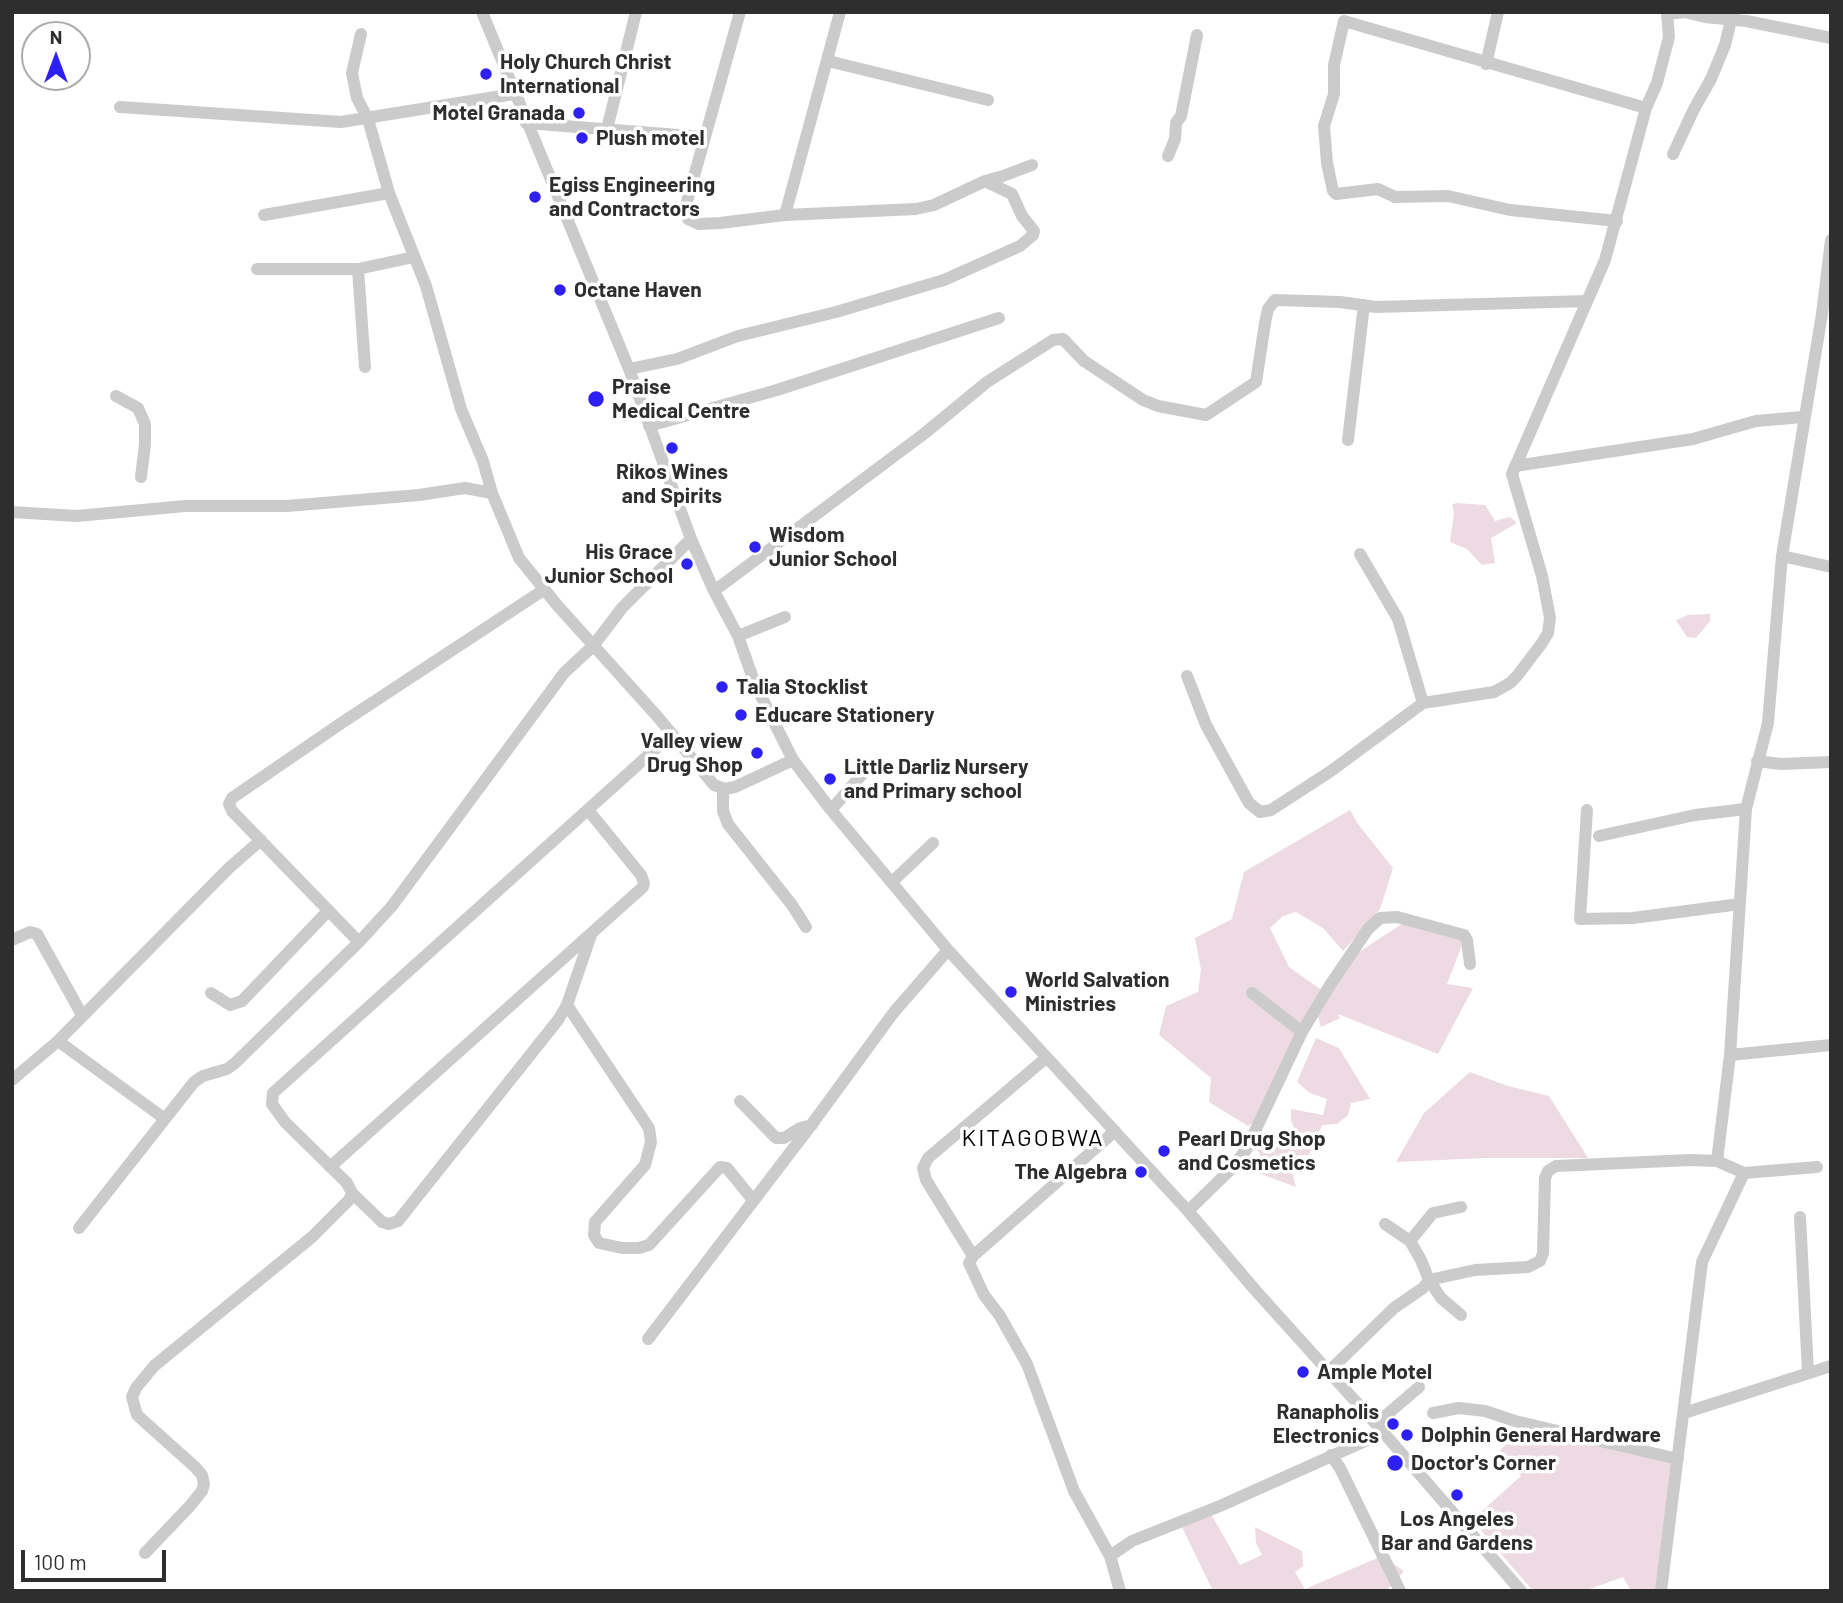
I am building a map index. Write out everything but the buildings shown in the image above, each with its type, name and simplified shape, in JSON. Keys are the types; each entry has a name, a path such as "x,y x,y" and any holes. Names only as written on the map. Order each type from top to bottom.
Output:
{"street":[{"path":"482,12 629,369 691,539 714,592 738,636 755,684 793,760 831,810 948,950 1188,1211 1521,1591"},
{"path":"607,129 636,12"},
{"path":"740,12 686,205 688,219 699,224 785,215 916,209 934,205 985,181 1032,165"},
{"path":"785,215 840,12"},
{"path":"1486,64 1498,12"},
{"path":"1187,676 1206,725 1249,803 1260,812 1272,810 1331,772 1423,703 1500,690 1517,676 1548,633 1550,618 1531,535 1512,480 1515,467 1605,260 1618,220 1646,108 1657,83 1669,37 1666,13 1685,12 1731,20 1747,17 1831,38"},
{"path":"1674,154 1726,45 1731,20"},
{"path":"1618,220 1510,209 1448,196 1395,197 1378,189 1336,194 1325,152 1324,125 1334,94 1334,65 1343,21 1646,108"},
{"path":"361,34 352,73 357,98 368,119 389,193 434,311 461,409 519,558 714,785 723,788 743,784 793,760"},
{"path":"1168,156 1175,139 1176,123 1181,116 1197,35"},
{"path":"828,61 988,100"},
{"path":"120,107 341,122 514,94"},
{"path":"526,123 704,137"},
{"path":"629,369 677,359 738,336 836,312 944,280 1020,246 1034,232 1021,216 1012,194 985,181"},
{"path":"264,215 389,193"},
{"path":"1717,1161 1730,1055 1746,809 1768,723 1782,556 1822,314 1830,243"},
{"path":"257,269 358,270 414,257"},
{"path":"358,270 365,367"},
{"path":"714,592 925,433 987,382 1053,340 1063,339 1084,361 1143,400 1158,406 1206,415 1256,382 1268,309 1275,300 1446,306 1587,301"},
{"path":"1348,440 1364,305"},
{"path":"649,426 776,390 999,318"},
{"path":"116,396 138,408 145,424 141,477"},
{"path":"1515,467 1693,439 1756,421 1803,417"},
{"path":"465,488 473,480 483,461"},
{"path":"12,512 77,516 185,506 287,506 419,495 465,488 492,492"},
{"path":"79,1228 194,1082 235,1063 359,942 392,906 556,684 593,646 622,608 691,539"},
{"path":"1360,554 1398,619 1423,703"},
{"path":"1782,556 1831,567"},
{"path":"359,942 232,811 229,804 232,799 545,589"},
{"path":"738,636 785,617"},
{"path":"591,934 567,1005 550,1032 398,1221 389,1224 382,1222 285,1122 272,1104 273,1093 277,1087 671,734"},
{"path":"1757,761 1781,764 1831,762"},
{"path":"831,810 872,763"},
{"path":"723,788 723,811 728,824 806,928"},
{"path":"1600,836 1695,815 1746,809"},
{"path":"330,1167 638,892 644,883 641,874 588,810"},
{"path":"1587,810 1580,919 1633,918 1740,904"},
{"path":"12,1080 58,1041 229,868 261,840"},
{"path":"892,882 933,843"},
{"path":"211,993 230,1005 242,1001 328,911"},
{"path":"1188,1211 1230,1170 1246,1150 1302,1032 1368,929 1380,918 1397,917 1464,935 1470,964"},
{"path":"12,940 30,932 37,934 82,1015"},
{"path":"648,1339 894,1012 948,950"},
{"path":"1252,993 1302,1032"},
{"path":"567,1005 649,1128 651,1142 645,1165 596,1222 594,1236 599,1242 622,1248 649,1245 720,1167 727,1168 753,1200"},
{"path":"58,1041 165,1119"},
{"path":"1730,1055 1831,1045"},
{"path":"974,1256 926,1180 925,1163 1046,1058"},
{"path":"740,1101 776,1138 784,1138 812,1124"},
{"path":"1115,1131 969,1263 984,1295 1000,1315 1027,1364 1074,1491 1111,1556 1120,1591"},
{"path":"1328,1372 1394,1308 1423,1288 1429,1280 1475,1270 1528,1267 1541,1261 1544,1253 1545,1178 1548,1171 1556,1167 1690,1160 1717,1161 1744,1173 1817,1167"},
{"path":"1661,1591 1702,1262 1744,1173"},
{"path":"145,1553 189,1507 202,1491 204,1484 202,1475 195,1467 137,1415 132,1397 136,1388 154,1366 312,1237 349,1200 352,1193"},
{"path":"1409,1241 1433,1213 1461,1207"},
{"path":"1800,1217 1808,1372"},
{"path":"1385,1224 1409,1241 1441,1298 1461,1315"},
{"path":"1684,1413 1831,1366"},
{"path":"1111,1556 1132,1541 1220,1506 1331,1455 1380,1428 1419,1387"},
{"path":"1433,1413 1459,1408 1485,1411 1515,1421 1678,1460"},
{"path":"1331,1455 1340,1468 1400,1591"}],"shaded area":[{"path":"1452,505 1485,505 1495,521 1510,517 1517,523 1491,538 1495,563 1482,565 1467,549 1450,542 1454,513"},
{"path":"1710,614 1710,621 1696,638 1687,637 1676,620 1688,615"},
{"path":"1350,810 1393,868 1380,909 1343,951 1323,928 1296,912 1283,916 1270,928 1289,967 1323,991 1258,1119 1248,1126 1209,1102 1211,1078 1159,1035 1166,1006 1198,992 1201,970 1195,938 1232,919 1244,872"},
{"path":"1405,922 1464,940 1447,984 1473,988 1438,1054 1338,1014 1340,1018 1321,1027 1317,1013 1359,952"},
{"path":"1316,1038 1339,1048 1370,1099 1351,1103 1348,1115 1337,1124 1322,1125 1309,1155 1299,1155 1290,1164 1296,1187 1250,1170 1260,1154 1256,1148 1260,1142 1282,1144 1295,1131 1291,1109 1323,1115 1327,1099 1310,1093 1297,1082"},
{"path":"1470,1072 1508,1086 1549,1096 1588,1158 1486,1158 1396,1162 1424,1113"},
{"path":"1524,1424 1680,1463 1664,1591 1631,1591 1623,1577 1584,1591 1533,1591 1472,1520 1521,1476 1499,1452"},
{"path":"1211,1514 1240,1565 1262,1555 1256,1543 1255,1527 1302,1551 1303,1566 1295,1572 1305,1589 1382,1556 1404,1571 1386,1591 1213,1591 1181,1525"}],"place":[{"name":"Holy Church Christ International","path":"486,74"},
{"name":"Motel Granada","path":"579,113"},
{"name":"Plush motel","path":"582,138"},
{"name":"Egiss Engineering and Contractors","path":"535,197"},
{"name":"Octane Haven","path":"560,290"},
{"name":"Praise Medical Centre","path":"596,399"},
{"name":"Rikos Wines and Spirits","path":"672,448"},
{"name":"Wisdom Junior School","path":"755,547"},
{"name":"His Grace Junior School","path":"687,564"},
{"name":"Talia Stocklist","path":"722,687"},
{"name":"Educare Stationery","path":"741,715"},
{"name":"Valley view Drug Shop","path":"757,753"},
{"name":"Little Darliz Nursery and Primary school","path":"830,779"},
{"name":"World Salvation Ministries","path":"1011,992"},
{"name":"Pearl Drug Shop and Cosmetics","path":"1164,1151"},
{"name":"The Algebra","path":"1141,1172"},
{"name":"Ample Motel","path":"1303,1372"},
{"name":"Ranapholis Electronics","path":"1393,1424"},
{"name":"Dolphin General Hardware","path":"1407,1435"},
{"name":"Doctor's Corner","path":"1395,1463"},
{"name":"Los Angeles Bar and Gardens","path":"1457,1495"}],"district":[{"name":"KITAGOBWA","path":"1033,1138"}]}
